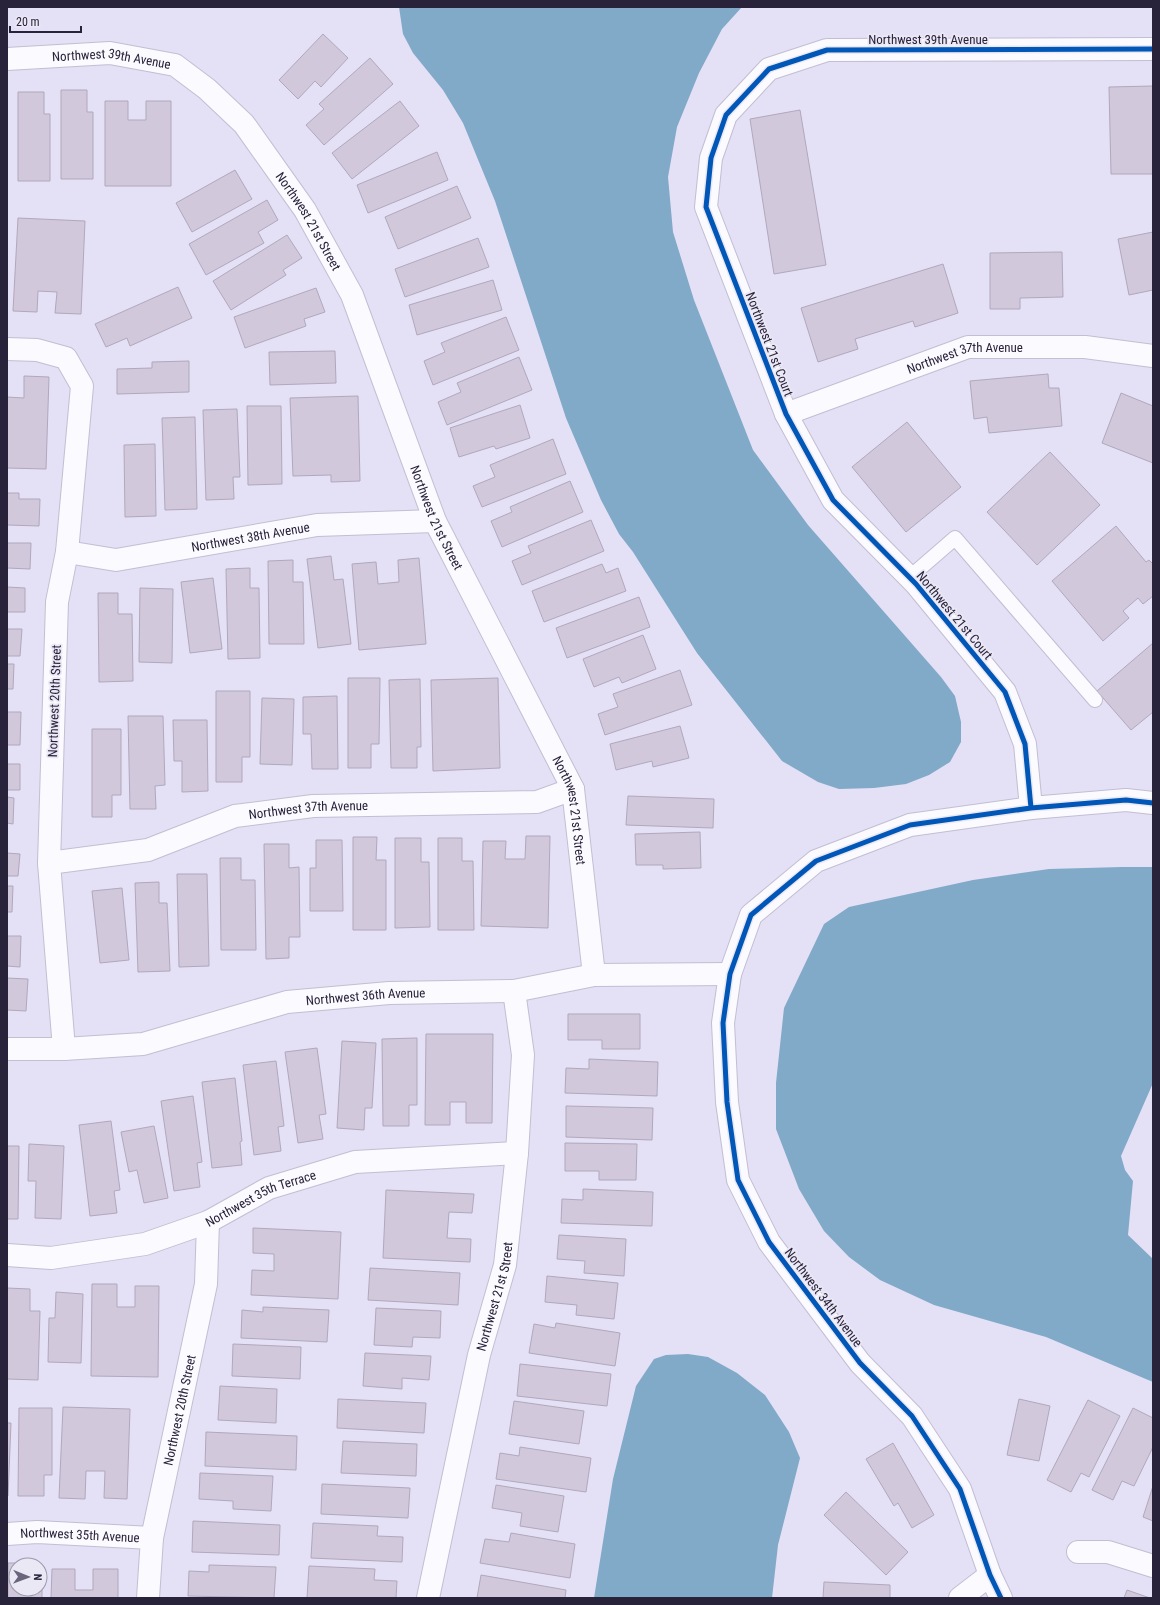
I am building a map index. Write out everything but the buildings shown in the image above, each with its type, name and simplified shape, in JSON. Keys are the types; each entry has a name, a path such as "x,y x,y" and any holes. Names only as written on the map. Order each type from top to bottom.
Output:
{"street":[{"name":"Northwest 39th Avenue","path":"726,115 769,69 827,50 1153,49"},
{"name":"Northwest 39th Avenue","path":"7,59 110,53 175,65 207,89"},
{"name":"Northwest 21st Street","path":"207,89 244,124 305,210 352,295 435,521 573,789 594,975"},
{"name":"Northwest 21st Court","path":"726,115 711,158 706,207 786,414 833,500 910,578 1005,692 1025,744 1031,808"},
{"name":"Northwest 37th Avenue","path":"786,414 968,347 1085,347 1153,356"},
{"name":"Northwest 20th Street","path":"7,348 38,350 66,358 82,386 67,552 57,602 48,863 64,1049"},
{"name":"Northwest 38th Avenue","path":"67,552 116,560 317,525 435,521"},
{"name":"Northwest 37th Avenue","path":"48,863 148,850 236,816 313,806 537,802 573,789"},
{"path":"730,974 751,915 816,860 910,825 1031,808 1126,800 1153,803"},
{"name":"Northwest 36th Avenue","path":"7,1049 64,1049 143,1044 287,1002 389,993 514,991 594,975 730,974"},
{"name":"Northwest 34th Avenue","path":"730,974 723,1023 726,1102 738,1180 769,1242 860,1363 912,1416 960,1489 990,1575 1002,1598"},
{"name":"Northwest 21st Street","path":"428,1598 479,1355 505,1265 517,1153 523,1056 514,991"},
{"name":"Northwest 35th Terrace","path":"7,1255 51,1258 145,1244 208,1222 270,1188 355,1162 517,1153"},
{"name":"Northwest 20th Street","path":"148,1598 152,1538 206,1284 208,1222"},
{"name":"Northwest 35th Avenue","path":"7,1534 37,1532 152,1538"},
{"path":"1078,1552 1108,1552 1153,1566"},
{"path":"960,1598 990,1575"}],"lane":[{"path":"910,578 956,538 1095,700"}],"water":[{"path":"399,7 742,7 722,29 699,73 677,127 668,177 673,232 694,300 753,450 808,525 941,677 955,696 961,722 961,742 950,762 929,775 906,784 874,788 839,789 818,782 782,761 697,653 633,552 619,534 601,500 566,418 495,201 463,123 443,90 413,53 403,34"},
{"path":"1153,867 1153,1083 1121,1156 1125,1170 1133,1181 1128,1235 1153,1259 1153,1382 1046,1337 934,1305 880,1280 849,1257 824,1231 799,1189 776,1129 776,1083 784,1008 824,924 849,907 973,880 1049,869"},
{"path":"688,1354 708,1357 737,1373 765,1395 789,1432 800,1458 778,1545 772,1598 594,1598 613,1479 636,1386 654,1359 666,1355"}],"cycle path":[{"path":"1031,808 1025,744 1005,692 916,584 833,500 786,414 706,207 711,158 726,115 769,69 827,50 1153,49"},
{"path":"1001,1598 990,1575 960,1489 912,1416 860,1363 769,1242 738,1180 727,1102 723,1023 730,974 751,915 816,861 910,825 1031,808 1126,800 1153,803"}]}
